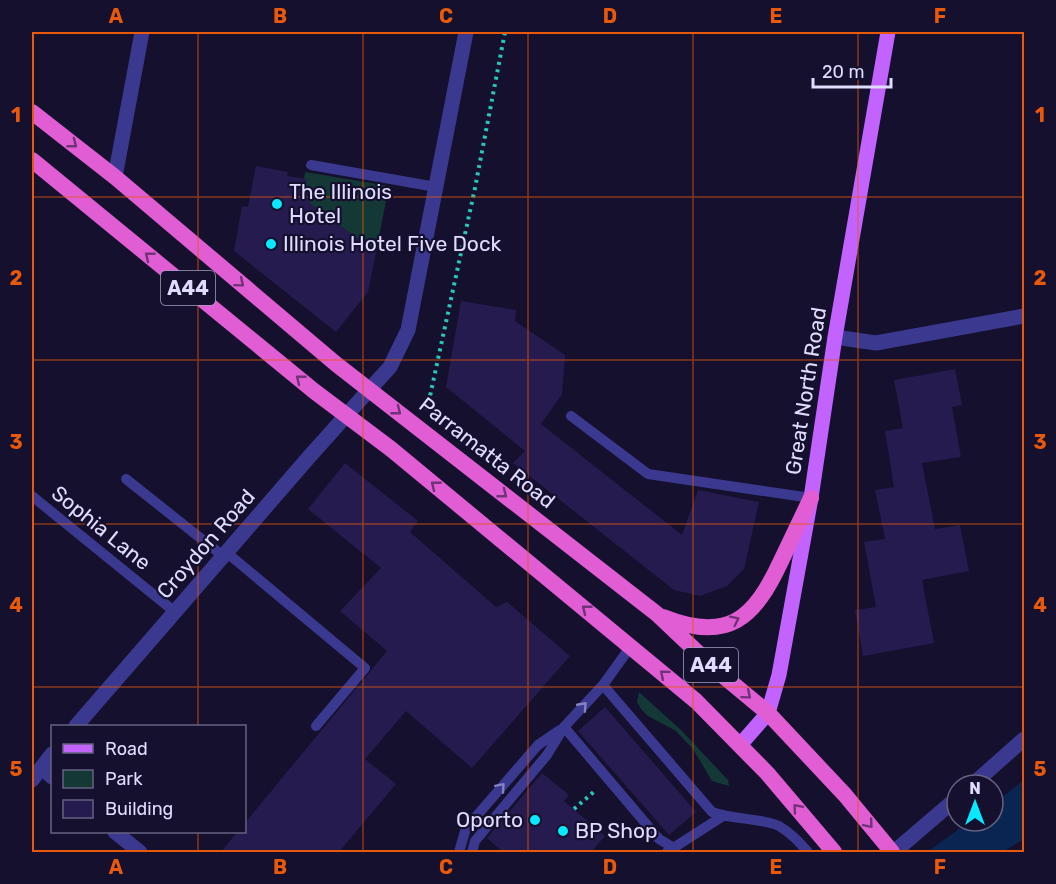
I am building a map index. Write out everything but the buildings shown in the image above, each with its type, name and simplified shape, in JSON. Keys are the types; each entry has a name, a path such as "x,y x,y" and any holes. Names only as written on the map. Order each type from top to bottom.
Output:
{"highway":[{"name":"Parramatta Road","path":"32,112 116,177 336,364 657,614 715,669 768,713 845,795 893,852"},
{"name":"A44","path":"32,160 391,450 696,701 767,773 834,852"},
{"path":"657,614 678,623 717,627 733,623 748,613 761,599 772,579 811,498"}],"main road":[{"name":"Great North Road","path":"740,745 768,713 779,675 811,498 835,337 888,32"}],"street":[{"path":"116,177 142,32"},
{"name":"Croydon Road","path":"77,725 390,367 408,330 466,32"},
{"path":"835,337 876,344 1024,316"},
{"path":"986,773 1024,739"},
{"path":"32,780 47,772"},
{"path":"893,852 945,808"},
{"path":"117,833 140,852"}],"lane":[{"path":"311,165 436,187"},
{"path":"571,416 648,474 762,493 811,498"},
{"path":"126,479 225,554 365,668 316,726"},
{"name":"Sophia Lane","path":"32,496 175,612"},
{"path":"459,852 466,828 538,745 564,727 603,685 631,646"},
{"path":"603,685 712,812 777,825 796,838 808,852"},
{"path":"564,727 659,839 671,850 723,816"},
{"path":"472,852 475,841 548,755 564,727"}],"path":[{"path":"427,411 475,188 505,32"},
{"path":"574,809 581,802"}],"green space":[{"path":"305,172 389,186 376,252 309,203 302,191"},
{"path":"639,692 682,731 728,780 729,786 712,781 693,749 676,731 648,716 641,709 637,702"}],"water":[{"path":"1024,780 1024,839 1002,852 927,852 953,833 1005,833 1005,795"}],"place":[{"name":"The Illinois Hotel","path":"277,204"},
{"name":"Illinois Hotel Five Dock","path":"271,244"},
{"name":"Oporto","path":"535,820"},
{"name":"BP Shop","path":"563,831"}]}
